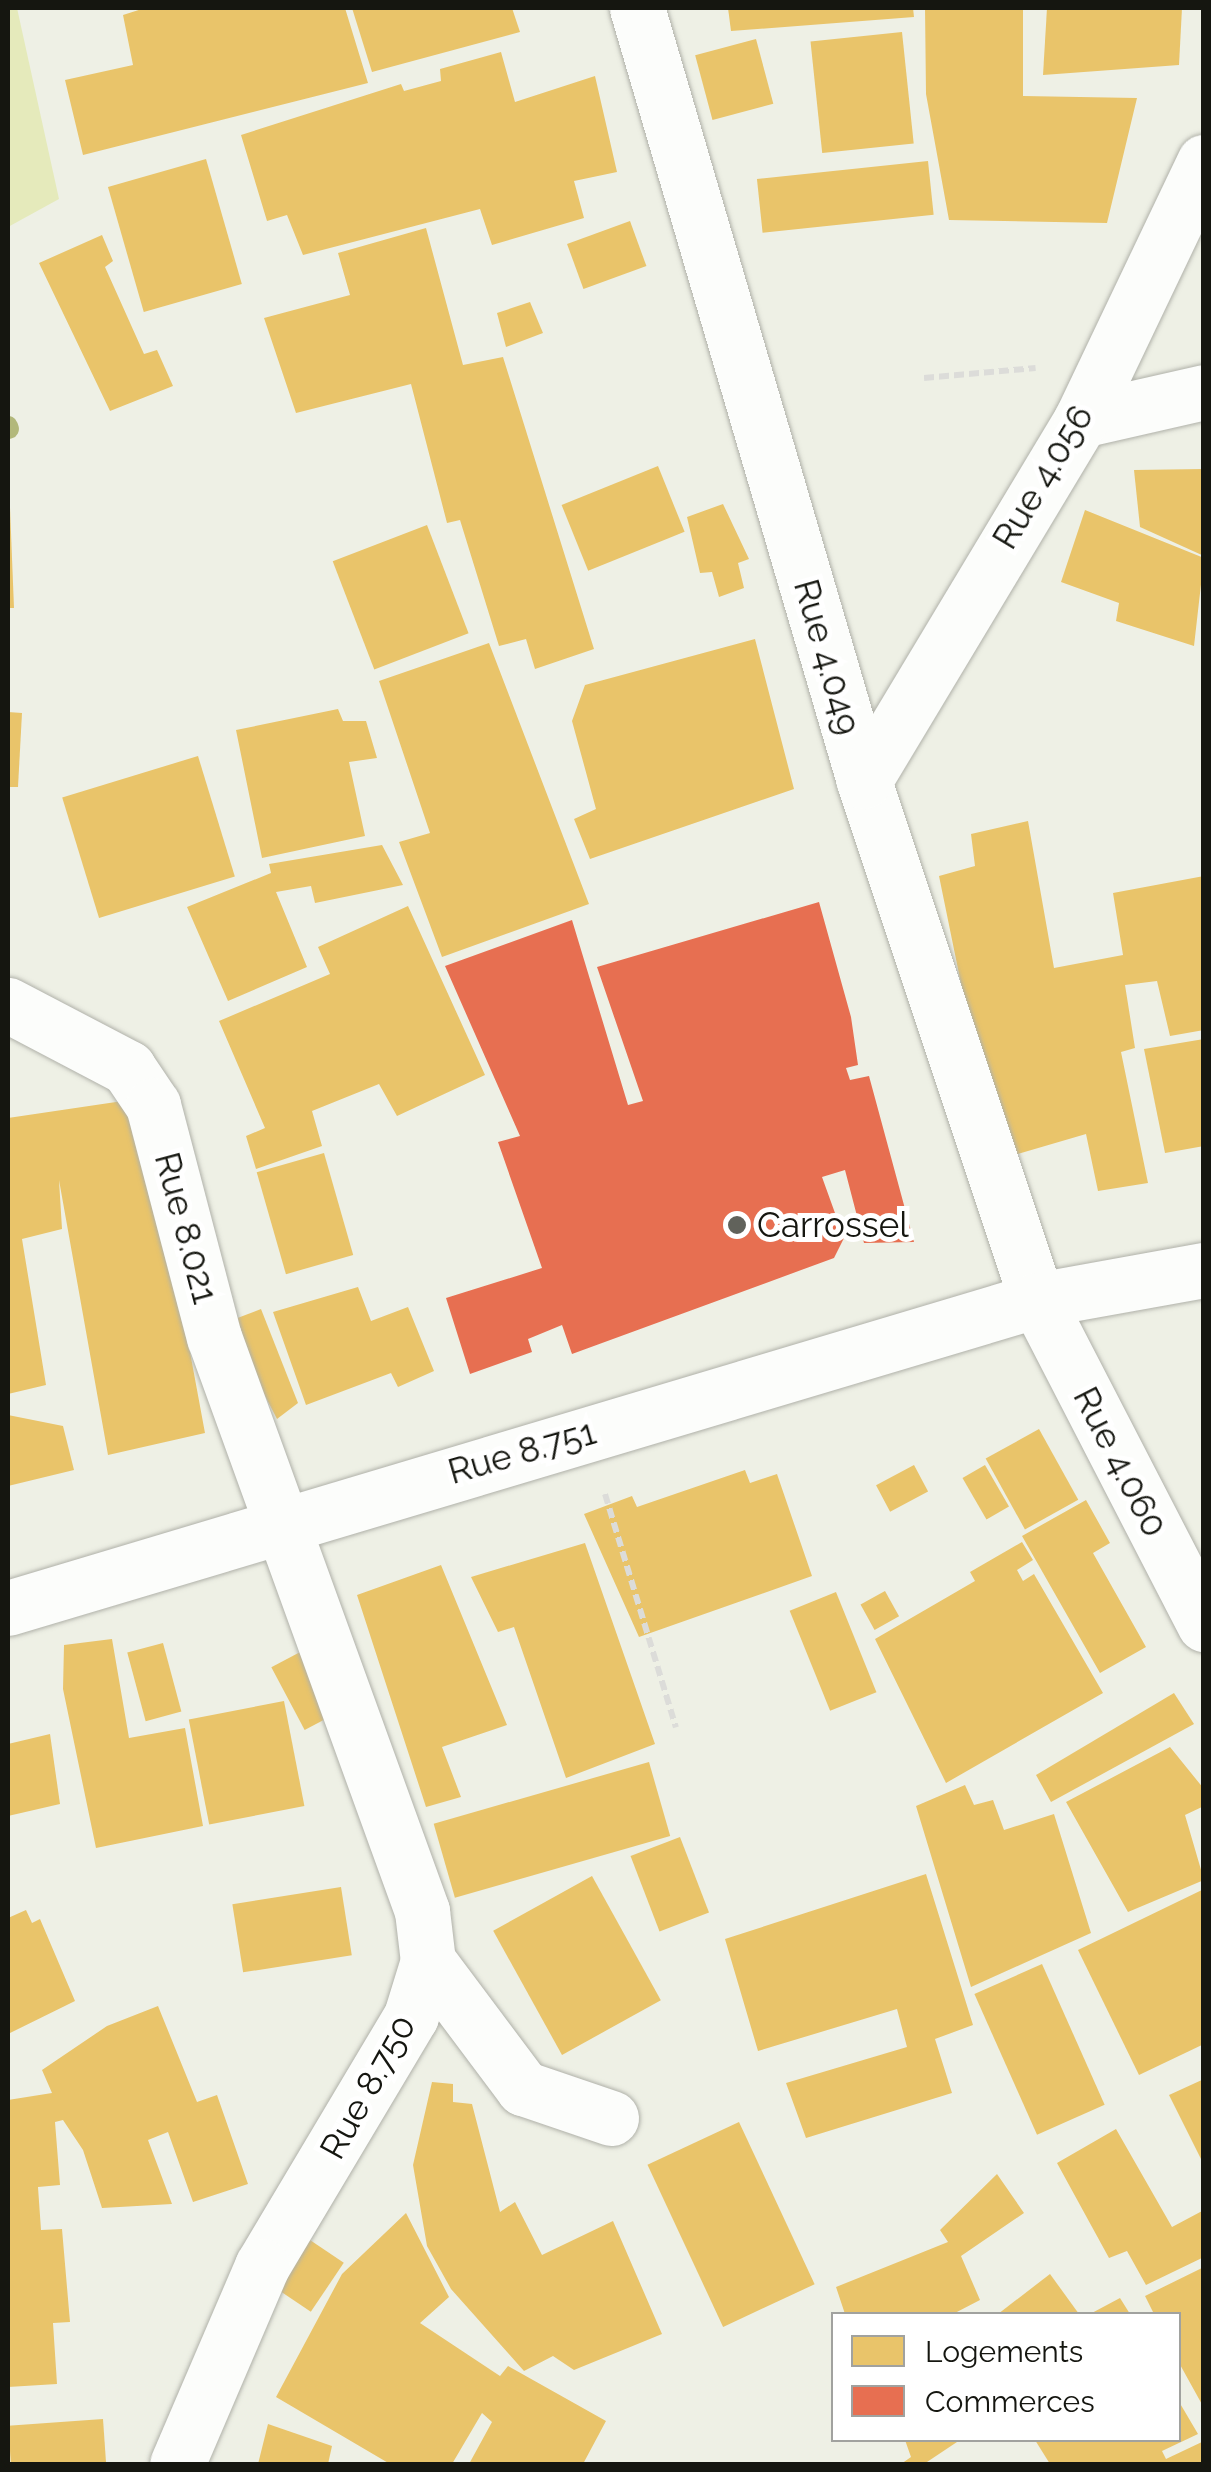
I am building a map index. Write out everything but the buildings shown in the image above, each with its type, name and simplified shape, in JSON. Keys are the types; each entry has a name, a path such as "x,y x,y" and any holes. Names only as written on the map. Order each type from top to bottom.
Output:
{"street":[{"name":"Rue 4.049","path":"637,8 864,781 1037,1300"},
{"name":"Rue 4.056","path":"864,781 1081,420 1204,162"},
{"path":"1081,420 1204,392"},
{"name":"Rue 8.021","path":"8,1004 143,1083 279,1523"},
{"name":"Rue 8.751","path":"8,1608 279,1523 1037,1300 1204,1270"},
{"name":"Rue 4.060","path":"1037,1300 1204,1624"},
{"path":"279,1523 406,1862 428,1961 522,2088 612,2118"},
{"name":"Rue 8.750","path":"177,2464 236,2316 392,2054 428,1961"}],"path":[{"path":"924,378 1111,357"},
{"path":"588,1434 676,1726"}],"green space":[{"path":"8,8 17,8 59,199 8,227"}],"place":[{"name":"Carrossel","path":"737,1225"}]}
